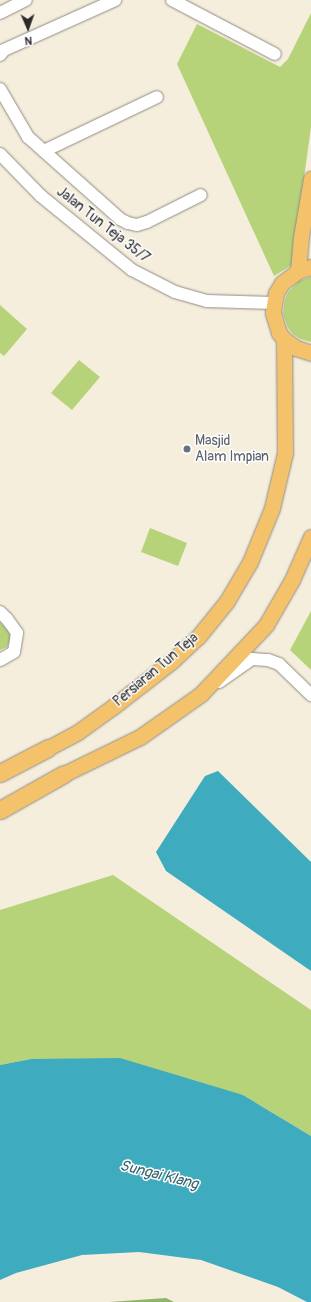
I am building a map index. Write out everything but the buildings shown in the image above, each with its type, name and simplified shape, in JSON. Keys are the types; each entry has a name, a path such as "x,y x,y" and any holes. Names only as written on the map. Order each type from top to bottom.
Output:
{"highway":[{"path":"0,773 48,748"},
{"path":"0,810 64,774"}],"main road":[{"path":"311,179 301,237 305,269 282,284 273,303 274,323 279,333 296,348 311,353"},
{"name":"Persiaran Tun Teja","path":"48,748 90,724 172,661 198,637 227,600 250,562 272,508 285,453 284,338"},
{"path":"64,774 140,737 201,694 266,625 292,580 311,537"}],"street":[{"path":"0,13 26,0"},
{"path":"0,54 4,50 115,0"},
{"path":"172,0 275,54"},
{"path":"0,89 28,137 120,219 137,225 147,222 201,195"},
{"path":"44,151 157,98"},
{"name":"Jalan Tun Teja 35/7","path":"0,154 41,196 132,270 175,292 207,301 273,303"},
{"path":"0,612 8,619 17,633 14,652 0,660"},
{"path":"201,694 252,658 268,660 279,664 311,695"}],"green space":[{"path":"311,13 311,127 292,265 274,276 177,64 197,24 280,67 288,59"},
{"path":"311,277 311,342 300,339 293,334 288,328 283,314 285,299 288,292 299,281"},
{"path":"0,305 27,329 4,356 0,353"},
{"path":"79,360 100,377 72,410 51,393"},
{"path":"150,528 187,543 178,566 141,552"},
{"path":"311,611 311,670 290,650"},
{"path":"0,622 8,630 11,638 7,647 0,650"},
{"path":"113,875 311,1010 311,1136 243,1095 31,1059 0,1065 0,910"},
{"path":"166,1298 174,1302 109,1302"}],"water":[{"path":"218,771 311,862 311,971 166,871 156,852 205,776"},
{"name":"Sungai Klang","path":"120,1058 243,1095 311,1136 311,1302 307,1302 278,1287 201,1260 139,1252 82,1255 16,1273 0,1280 0,1065 31,1059"}],"place":[{"name":"Masjid Alam Impian","path":"187,449"}]}
